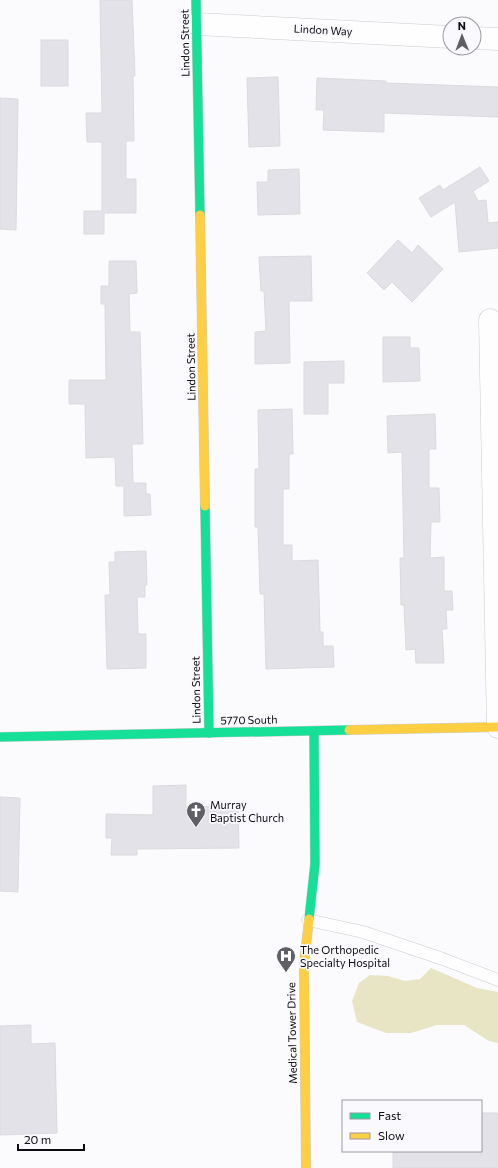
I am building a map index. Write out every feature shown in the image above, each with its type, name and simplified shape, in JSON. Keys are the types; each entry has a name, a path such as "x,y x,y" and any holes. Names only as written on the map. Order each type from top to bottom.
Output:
{"street":[{"name":"Lindon Street","path":"196,0 209,733"},
{"name":"Lindon Way","path":"197,24 442,37"},
{"path":"482,38 498,39"},
{"path":"490,320 498,726"},
{"name":"5770 South","path":"0,737 498,726"},
{"name":"Medical Tower Drive","path":"306,1168 304,964 308,920 316,864 314,731"}],"lane":[{"path":"308,920 363,932 440,958 498,980"}],"shaded area":[{"path":"431,968 477,988 498,992 498,1043 489,1041 464,1025 437,1025 411,1033 386,1033 357,1022 352,1001 359,983 370,975 388,976 405,981 420,979"}],"building":[{"path":"100,0 132,0 135,76 133,76 134,141 126,141 126,179 136,179 136,213 104,213 104,234 84,234 84,211 102,211 102,142 87,142 86,113 102,113"},
{"path":"41,40 68,40 68,86 41,86"},
{"path":"278,77 280,146 249,147 247,78"},
{"path":"317,78 386,81 386,83 498,87 498,117 384,113 384,132 323,130 324,110 316,110"},
{"path":"0,98 18,99 16,230 0,229"},
{"path":"480,167 489,181 473,191 478,201 486,200 488,223 498,222 498,248 459,252 455,202 431,217 419,198 440,185 443,190"},
{"path":"299,169 300,214 258,215 257,182 268,182 268,170"},
{"path":"398,240 412,253 418,245 443,269 412,302 392,282 384,290 367,273"},
{"path":"311,256 312,301 289,301 290,363 255,364 255,332 266,331 264,291 261,291 259,257"},
{"path":"109,261 136,261 137,293 129,294 130,332 140,332 143,444 132,444 133,483 146,483 146,494 150,494 151,515 124,516 124,486 116,486 115,457 86,458 85,404 69,404 69,380 106,380 105,304 101,304 101,286 109,286"},
{"path":"383,337 410,337 410,348 419,348 420,381 383,382"},
{"path":"344,361 344,383 328,383 328,414 304,414 304,362"},
{"path":"292,409 293,454 289,454 289,489 283,489 283,545 292,545 292,561 318,560 320,632 323,632 323,646 333,646 334,667 266,669 264,594 260,594 258,527 255,527 255,469 259,469 258,410"},
{"path":"435,414 436,449 429,449 429,488 439,488 440,522 431,522 430,558 444,557 444,591 452,591 453,610 446,610 447,629 442,629 444,663 416,663 415,649 406,650 404,605 401,605 400,558 404,558 402,452 388,453 387,416"},
{"path":"146,551 147,585 145,585 145,597 137,597 138,634 146,634 146,668 107,669 105,595 110,595 109,562 115,562 115,552"},
{"name":"Murray Baptist Church","path":"186,785 186,807 238,806 239,848 137,849 137,855 111,855 112,838 106,838 106,814 153,815 153,786"},
{"path":"0,797 20,798 18,892 0,891"},
{"path":"31,1025 31,1044 55,1043 57,1133 0,1135 0,1026"},
{"path":"482,1113 498,1113 498,1168 393,1168 393,1152 482,1152"}],"traffic: fast":[{"path":"196,0 200,215"},
{"path":"205,506 209,733"},
{"path":"0,737 349,730"},
{"path":"309,919 315,864 314,731"}],"traffic: slow":[{"path":"200,215 205,506"},
{"path":"349,730 498,727"},
{"path":"306,1168 304,964 309,919"}],"place":[{"name":"Murray Baptist Church","path":"196,828"},
{"name":"The Orthopedic Specialty Hospital","path":"286,973"}]}
